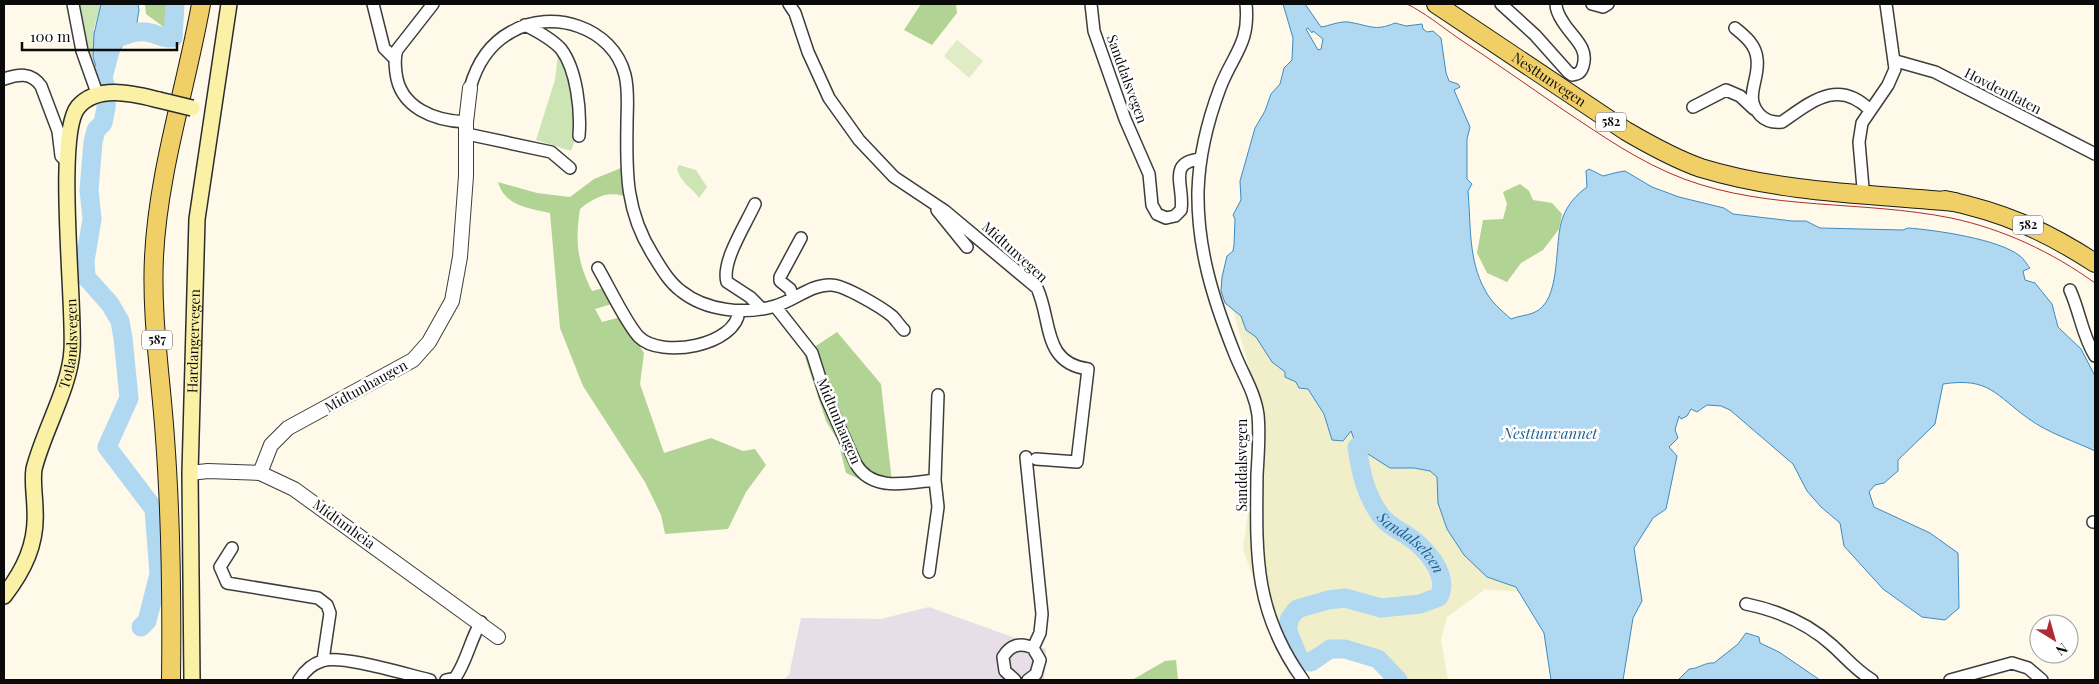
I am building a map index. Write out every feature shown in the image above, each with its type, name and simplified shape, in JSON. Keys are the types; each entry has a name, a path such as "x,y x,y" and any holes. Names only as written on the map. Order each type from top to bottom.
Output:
{"main road":[{"name":"587","path":"171,680 171,512 156,328 154,258 167,162 183,95 201,4"},
{"name":"Hardangervegen","path":"192,680 190,473 197,219 229,4"},
{"name":"Nesttunvegen","path":"1436,4 1463,20 1590,108 1652,146 1700,167 1778,185 1821,191 1955,202"},
{"name":"Nesttunvegen","path":"1445,4 1463,20"},
{"path":"99,93 117,93 160,100 213,113"},
{"name":"Totlandsvegen","path":"4,596 16,581 32,550 36,517 34,469 72,353 73,312 69,266 68,160 74,113 84,101 99,93"},
{"name":"Nesttunvegen","path":"1778,185 1863,188 1902,192 1980,207 2022,222 2095,263"}],"street":[{"path":"73,4 82,51 99,93"},
{"path":"373,4 384,48 394,58 396,79 410,103 433,117 551,152 570,168"},
{"path":"394,58 432,4"},
{"name":"Midtunvegen","path":"789,4 795,13 818,76 840,116 859,140 894,177 929,199 1037,288 1044,304 1050,342 1058,354 1075,367 1088,369 1077,462 1031,458 1030,501 1042,614 1040,633 1033,648"},
{"name":"Sanddalsvegen","path":"1091,4 1094,31 1125,119 1149,174 1152,205 1158,214 1166,218 1175,216 1181,210 1183,199 1179,172 1182,164 1188,160 1201,159"},
{"name":"Sanddalsvegen","path":"1246,4 1247,32 1220,87 1201,159 1198,191 1199,229 1204,265 1218,312 1250,388 1258,416 1256,522 1260,585 1269,620 1276,636 1303,680"},
{"path":"1501,4 1535,35 1572,75 1581,72 1585,55 1583,48 1559,16 1556,4"},
{"path":"1592,4 1603,7 1608,4"},
{"path":"1863,188 1859,132 1870,110 1888,85 1895,69 1896,61 1886,4"},
{"name":"Midtunhaugen","path":"260,473 271,445 288,428 412,360 429,342 452,301 460,257 466,128 470,88 475,71 484,55 507,34 525,25 549,21 568,23 584,28 608,44 625,74 628,89 627,184 631,208 638,227 660,265 673,284 681,291 702,302 739,311 775,306 822,286 838,286 892,316 904,330"},
{"path":"525,25 562,50 570,67 579,105 579,136"},
{"path":"1735,28 1750,42 1758,58 1751,95 1756,110"},
{"name":"Hovdenflaten","path":"1896,61 1935,72 2095,154"},
{"path":"4,79 22,75 37,80 46,94 58,131 61,156 68,160"},
{"path":"1693,107 1726,90 1740,96 1769,121 1782,122 1813,100 1843,94 1852,96 1870,110"},
{"name":"Midtunvegen","path":"929,199 941,218 967,247"},
{"path":"755,204 726,264 726,278 727,282 750,296 761,308"},
{"path":"794,297 790,289 780,281 780,277 801,238"},
{"path":"598,268 638,337 654,347 672,348 710,341 727,332 736,322 739,311"},
{"path":"2070,290 2077,306 2079,322 2095,356"},
{"name":"Midtunhaugen","path":"775,306 812,353 826,397 861,474 880,483 895,484 934,480"},
{"path":"929,572 938,507 934,480 938,395"},
{"name":"Midtunheia","path":"190,473 208,471 260,473 305,496 481,622 498,637"},
{"path":"232,548 220,567 227,583 318,598 327,605 330,613 324,660"},
{"path":"1746,604 1782,614 1808,626 1833,646 1861,674 1872,680"},
{"path":"446,680 455,678 464,666 473,636 481,622"},
{"path":"1010,679 1003,665 1007,651 1019,644 1033,648 1040,660 1034,678"},
{"path":"299,680 305,671 324,660 342,660 430,680"},
{"path":"1950,680 2012,663 2028,668 2042,680"}],"shaded area":[{"path":"1233,310 1241,316 1246,330 1256,337 1272,362 1285,373 1285,377 1296,382 1299,388 1308,389 1324,414 1332,440 1351,431 1357,447 1390,468 1414,468 1430,471 1437,477 1438,503 1447,529 1487,577 1516,587 1519,592 1485,589 1447,617 1441,640 1448,680 1396,680 1379,657 1340,649 1313,659 1301,658 1287,629 1269,623 1243,549 1262,414"},
{"path":"929,607 1046,649 1044,680 783,680 789,675 801,618 881,619"}],"green space":[{"path":"77,4 101,4 94,28 94,55 88,57"},
{"path":"145,4 171,4 169,31 146,14"},
{"path":"921,4 956,4 957,13 932,45 904,30"},
{"path":"957,40 983,61 969,78 944,56"},
{"path":"558,54 572,89 577,115 575,139 571,151 536,140 555,80"},
{"path":"679,165 696,170 707,187 699,198 682,179 677,169"},
{"path":"621,168 624,196 606,195 580,209 578,251 580,261 592,291 607,287 615,303 595,309 602,322 621,317 644,353 640,384 664,453 711,438 743,451 755,449 766,465 746,492 728,529 665,534 661,515 645,482 583,386 560,328 550,213 518,205 506,196 498,182 537,193 570,197 594,179"},
{"path":"1520,184 1529,191 1533,200 1552,203 1562,214 1559,229 1543,250 1521,263 1507,282 1487,273 1477,253 1483,220 1503,219 1507,204 1503,192"},
{"path":"837,332 881,384 892,482 885,491 846,473 838,441 826,421 804,354"},
{"path":"1176,660 1178,680 1132,680 1165,661"}],"water":[{"path":"101,4 138,4 139,10 134,40 124,42 106,77 99,76 93,57 94,34"},
{"name":"Nesttunvannet","path":"1283,4 1305,4 1321,27 1345,22 1372,27 1388,26 1395,23 1406,26 1422,24 1423,29 1427,32 1433,31 1441,38 1446,73 1449,81 1458,84 1460,87 1454,90 1470,127 1467,139 1467,179 1472,184 1468,191 1471,242 1476,267 1487,294 1496,306 1511,319 1533,313 1542,307 1549,297 1556,270 1560,228 1563,217 1573,200 1587,187 1586,171 1589,169 1603,176 1625,171 1652,187 1679,197 1724,208 1733,214 1806,221 1820,228 1903,230 1908,228 1966,236 1997,245 2021,257 2030,268 2023,271 2025,280 2035,283 2052,304 2058,327 2081,349 2095,376 2095,451 2036,424 1991,390 1982,386 1971,383 1943,384 1935,424 1898,460 1898,471 1884,483 1875,485 1869,492 1874,507 1930,533 1958,553 1959,608 1945,620 1922,617 1883,589 1844,546 1840,523 1821,507 1807,491 1793,464 1730,410 1721,406 1707,405 1697,412 1691,409 1687,416 1681,419 1679,416 1675,430 1678,438 1669,447 1677,456 1666,509 1653,518 1634,548 1642,601 1633,618 1623,680 1551,680 1544,633 1516,587 1487,577 1464,555 1447,529 1438,503 1437,477 1430,471 1414,468 1390,468 1357,447 1351,431 1343,441 1332,440 1324,414 1308,389 1299,388 1296,382 1285,377 1285,372 1272,362 1256,337 1246,330 1241,316 1225,303 1221,291 1222,277 1227,256 1233,251 1235,219 1233,215 1241,200 1240,181 1255,128 1265,111 1271,94 1280,84 1284,68 1292,60 1293,38","holes":["1308,28 1312,33 1313,31 1323,39 1321,49 1318,50 1306,29"]},
{"path":"1746,633 1759,637 1760,643 1779,652 1820,680 1678,680 1689,669 1714,663 1738,644"}],"waterway":[{"path":"141,627 147,621 159,574 154,509 107,447 129,398 123,338 120,321 110,304 86,277 85,261 92,219 89,190 93,142 96,130 103,123 106,108 107,93 103,77 113,40 132,33 141,32 173,38 175,4"},
{"name":"Sandalselven","path":"1357,447 1364,483 1371,500 1387,522 1413,539 1434,562 1441,579 1442,588 1439,597 1420,604 1381,608 1345,598 1328,600 1297,609 1290,618 1287,629 1300,661 1311,662 1330,649 1345,649 1378,659 1398,680"}],"tram line":[{"path":"1407,4 1606,138 1651,165 1684,179 1717,189 1783,201 1918,212 1951,218 1989,228 2026,243 2062,261 2095,283"}]}
